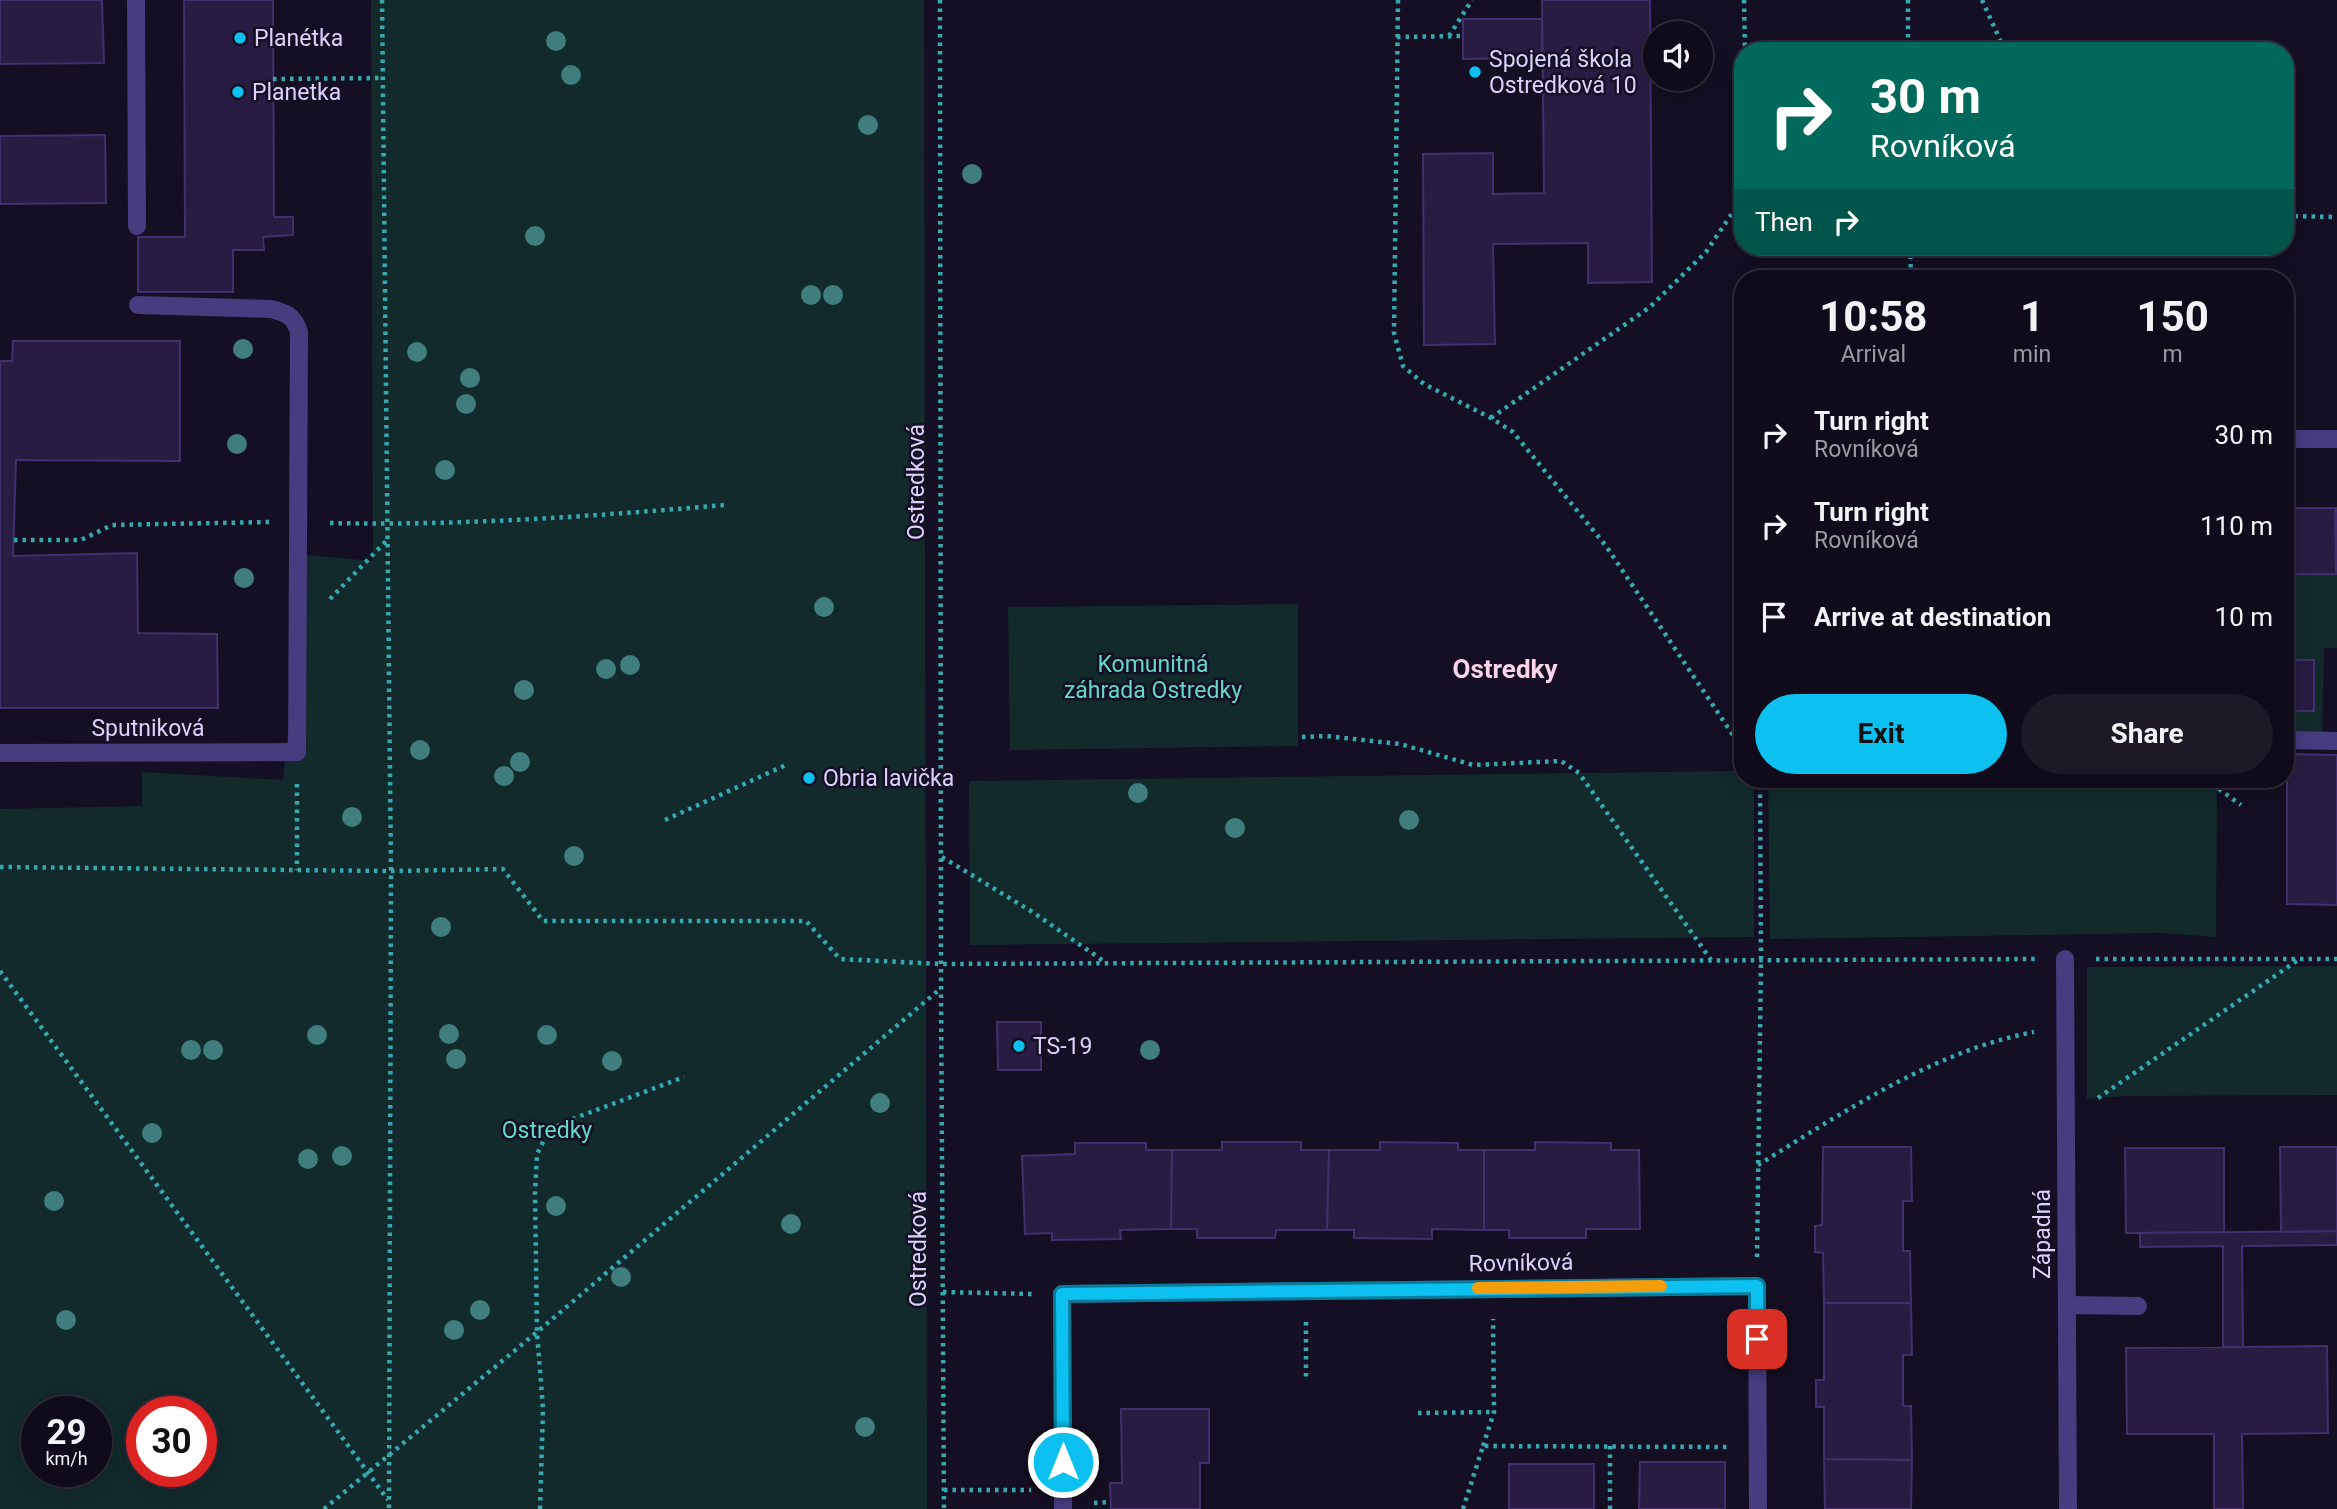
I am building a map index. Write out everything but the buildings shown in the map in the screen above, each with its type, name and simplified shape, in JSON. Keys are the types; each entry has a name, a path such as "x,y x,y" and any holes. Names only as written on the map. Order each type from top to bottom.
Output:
{"street":[{"path":"136,0 137,226"},
{"path":"138,306 271,309 286,313 295,320 299,332 297,752"},
{"path":"2294,439 2337,439"},
{"path":"2294,740 2337,741"},
{"name":"Sputniková","path":"0,753 297,752"},
{"name":"Západná","path":"2065,959 2068,1509"},
{"path":"1757,1286 1758,1509"},
{"name":"Rovníková","path":"1062,1294 1757,1286"},
{"path":"1062,1294 1063,1509"},
{"path":"2067,1305 2138,1306"}],"path":[{"path":"382,0 391,871 389,1509"},
{"name":"Ostredková","path":"940,0 940,989 944,1509"},
{"path":"1398,0 1394,333 1403,366 1424,384 1513,432 1606,545 1734,737"},
{"path":"1449,36 1472,0"},
{"path":"1744,0 1745,42"},
{"path":"1908,0 1908,42"},
{"path":"1982,0 2000,42"},
{"path":"1397,37 1463,36"},
{"path":"274,79 383,78"},
{"path":"1491,418 1650,307 1706,252 1734,210"},
{"path":"2294,216 2337,217"},
{"path":"14,540 81,540 112,525 298,522 454,524 725,505"},
{"path":"298,631 388,539"},
{"path":"1302,737 1326,736 1399,744 1473,765 1561,761 1578,773 1711,961"},
{"path":"297,752 297,870"},
{"path":"665,820 786,765"},
{"path":"1757,1286 1762,961 1760,788"},
{"path":"2217,788 2241,806"},
{"path":"941,857 1034,913 1105,963"},
{"path":"0,867 391,871 503,869 543,921 806,921 840,960 941,964 2337,959"},
{"path":"2066,1118 2106,1094 2299,959"},
{"path":"0,971 388,1501"},
{"path":"324,1509 537,1332 940,989"},
{"path":"1758,1164 1926,1069 2003,1037 2066,1026"},
{"path":"540,1509 543,1409 537,1332 537,1154 549,1130 684,1077"},
{"path":"1463,1509 1494,1412 1493,1287"},
{"path":"1306,1291 1307,1377"},
{"path":"943,1292 1062,1294"},
{"path":"1418,1413 1494,1412"},
{"path":"1483,1446 1758,1447"},
{"path":"1610,1446 1611,1509"},
{"path":"944,1490 1063,1490"}],"green space":[{"name":"Ostredky","path":"371,0 924,0 927,1509 0,1509 0,809 142,806 142,772 283,780 307,555 373,561"},
{"path":"2294,574 2337,574 2337,648 2324,648 2322,733 2294,731"},
{"name":"Komunitná záhrada Ostredky","path":"1298,604 1298,746 1010,750 1008,607"},
{"path":"1734,771 1734,788 1754,788 1754,937 970,945 969,781"},
{"path":"1768,788 2217,788 2216,937 2161,933 1770,939"},
{"path":"2337,966 2337,1095 2124,1096 2087,1099 2087,967"}],"slow traffic":[{"path":"1478,1288 1661,1286"}],"place":[{"name":"Planétka","path":"240,38"},
{"name":"Spojená škola Ostredková 10","path":"1475,72"},
{"name":"Planetka","path":"238,92"},
{"name":"Obria lavička","path":"809,778"},
{"name":"TS-19","path":"1019,1046"}],"district":[{"name":"Ostredky","path":"1505,669"}],"route":[{"path":"1063,1462 1062,1294 1757,1286 1757,1339"}]}
